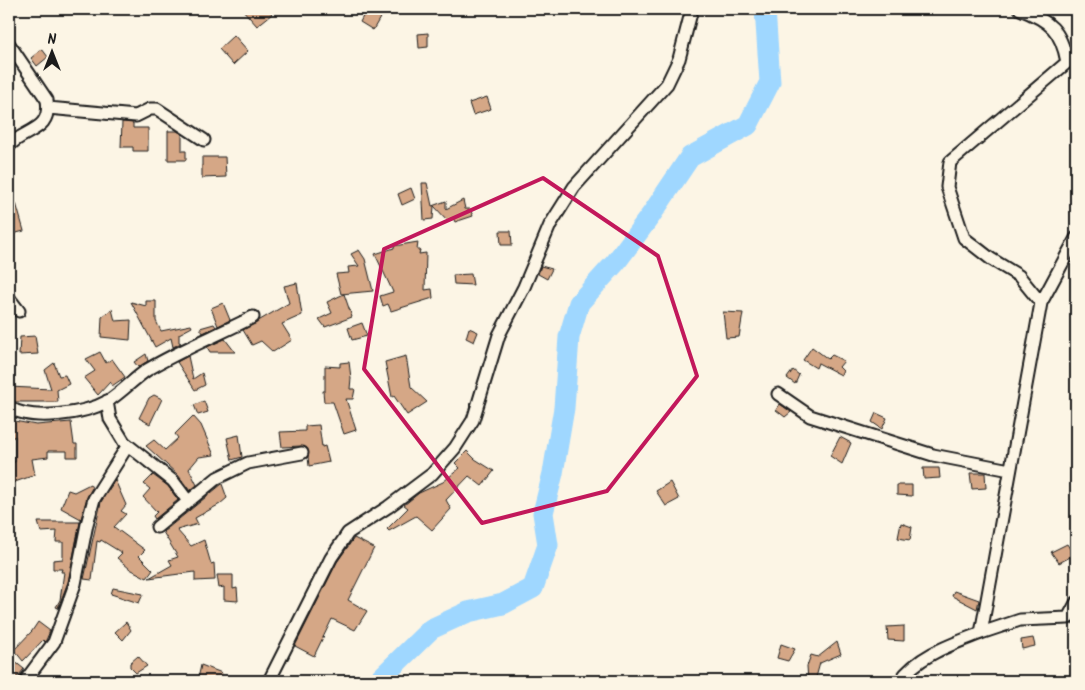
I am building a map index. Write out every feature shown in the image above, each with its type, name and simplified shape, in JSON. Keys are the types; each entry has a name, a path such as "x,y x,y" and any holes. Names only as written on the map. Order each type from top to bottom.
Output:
{"street":[{"path":"269,681 331,558 348,533 388,507 432,474 455,448 473,420 499,335 524,286 550,226 574,187 667,84 679,60 692,9"},
{"path":"1020,9 1035,15 1055,29 1072,60 950,162 948,187 964,238 991,259 1019,276 1041,303"},
{"path":"9,44 47,100 48,108 47,117 43,125 27,132 9,146"},
{"path":"48,108 136,116 150,109 157,110 204,140"},
{"path":"981,633 1041,303 1076,238"},
{"path":"9,298 20,311"},
{"path":"9,407 21,413 41,416 80,410 107,401 148,370 253,317"},
{"path":"778,394 810,416 933,455 1010,470"},
{"path":"107,401 110,419 117,434 172,481 188,501"},
{"path":"25,681 54,642 75,584 86,524 94,499 128,445"},
{"path":"157,527 217,478 248,463 302,453"},
{"path":"900,681 912,668 946,646 1020,620 1068,618 1076,603"}],"highlighted area":[{"path":"543,178 658,256 697,376 607,491 482,523 364,369 384,249"}],"building":[{"path":"242,9 267,9 272,14 257,26"},
{"path":"367,9 385,9 373,30 360,22"},
{"path":"428,33 428,47 419,48 418,34"},
{"path":"234,35 248,51 233,65 219,49"},
{"path":"42,49 48,57 37,66 31,58"},
{"path":"487,97 491,109 473,115 469,103"},
{"path":"122,122 133,123 133,128 148,128 148,151 133,151 133,147 121,147"},
{"path":"168,131 177,131 182,134 182,151 186,151 186,160 168,160"},
{"path":"202,157 225,157 226,177 202,178"},
{"path":"422,183 427,183 432,206 446,201 446,209 463,200 465,209 470,209 473,216 455,222 453,218 448,221 434,206 433,219 424,220"},
{"path":"411,188 415,199 402,205 398,194"},
{"path":"16,203 24,231 9,235 9,205"},
{"path":"500,231 511,231 512,245 501,245"},
{"path":"418,242 417,250 420,250 419,254 426,253 425,290 432,289 433,298 391,311 388,304 383,306 380,296 393,292 375,254 394,248 394,246"},
{"path":"359,250 365,259 373,291 341,294 336,274 349,273 348,267 359,266 351,254"},
{"path":"541,266 552,269 547,279 538,274"},
{"path":"471,274 473,285 454,284 453,275"},
{"path":"297,283 302,315 282,324 292,340 273,352 261,341 252,345 243,330 289,303 284,286"},
{"path":"344,294 352,317 325,327 319,319 332,313 327,302"},
{"path":"146,301 156,301 156,321 161,331 191,325 192,327 179,334 179,342 181,343 173,347 171,338 155,347 131,302 146,306"},
{"path":"223,303 230,320 218,326 211,308"},
{"path":"112,309 115,321 131,320 130,340 101,337 102,317"},
{"path":"723,312 743,313 739,337 726,338"},
{"path":"362,323 367,336 352,340 348,328"},
{"path":"214,324 216,327 203,333 200,328"},
{"path":"469,328 478,332 474,342 466,338"},
{"path":"35,336 38,354 19,355 20,337"},
{"path":"225,339 235,352 210,352 207,347"},
{"path":"812,347 828,359 832,355 844,361 839,367 843,371 841,375 818,363 816,368 803,360"},
{"path":"100,352 106,363 112,359 125,377 112,386 110,382 98,395 84,378 95,371 86,359"},
{"path":"146,354 148,361 138,367 134,362"},
{"path":"188,356 193,379 202,373 205,385 195,390 177,362"},
{"path":"406,356 411,387 427,402 407,415 394,396 392,397 385,362"},
{"path":"349,362 350,389 355,389 353,399 346,399 356,430 344,434 333,402 324,402 323,391 325,391 325,366 340,367 340,363"},
{"path":"54,363 59,376 65,375 69,384 57,390 58,402 16,402 9,400 9,387 51,389 45,370"},
{"path":"793,370 799,375 795,384 787,378"},
{"path":"154,395 162,399 150,424 139,418 149,398"},
{"path":"204,401 208,412 198,415 194,405"},
{"path":"780,404 791,412 785,417 776,410"},
{"path":"876,413 887,418 882,429 872,422"},
{"path":"193,416 201,425 214,455 199,457 189,469 197,485 190,491 178,475 146,446 154,440 165,450 178,438 175,434"},
{"path":"9,420 36,425 71,422 74,444 77,444 77,457 67,457 67,451 48,451 48,457 32,459 35,475 9,484 9,462 15,462 15,436 9,440"},
{"path":"319,425 322,447 325,446 329,462 309,466 307,448 301,446 282,447 280,432 305,431 305,426"},
{"path":"239,435 242,457 232,460 227,438"},
{"path":"840,437 851,443 842,464 830,456"},
{"path":"467,451 475,459 494,471 482,486 469,476 446,500 451,509 432,530 416,516 389,531 387,529 408,508 404,505 419,493 443,482 460,468 455,463"},
{"path":"923,468 939,468 940,478 924,479"},
{"path":"970,473 985,473 986,488 972,489"},
{"path":"153,475 168,486 178,500 155,519 153,516 157,512 143,497 150,489 144,484"},
{"path":"115,480 126,505 121,511 126,514 114,527 145,550 139,556 153,570 147,578 130,569 117,558 122,553 101,540 100,542 97,541 92,580 84,579 101,502"},
{"path":"670,482 679,499 666,506 656,491"},
{"path":"90,484 92,488 87,497 81,519 61,508 68,490 74,492"},
{"path":"222,484 227,498 195,518 198,524 177,530 191,546 204,540 211,564 214,563 215,580 195,581 195,572 149,578 172,565 169,560 178,557 163,532"},
{"path":"897,485 912,485 912,496 897,495"},
{"path":"38,522 80,522 68,582 58,608 56,607 60,600 64,572 61,572 62,569 53,569 53,560 63,559 63,542 56,542 57,531 41,532"},
{"path":"901,523 912,527 910,540 898,538"},
{"path":"354,538 374,548 348,600 367,611 355,630 332,619 314,656 295,646 337,562"},
{"path":"1067,544 1074,555 1059,563 1051,552"},
{"path":"217,575 233,575 233,589 237,588 238,601 224,600 224,587 219,588"},
{"path":"113,588 143,594 139,603 111,594"},
{"path":"954,591 979,600 977,609 952,596"},
{"path":"38,622 50,631 45,642 43,640 23,661 14,650"},
{"path":"126,622 131,630 123,640 115,632"},
{"path":"904,626 904,641 888,640 887,627"},
{"path":"1033,638 1035,646 1022,649 1021,640"},
{"path":"837,642 841,654 820,663 815,681 808,681 807,666 811,655 818,657"},
{"path":"781,644 795,649 788,661 777,658"},
{"path":"138,656 147,666 136,673 130,667 130,663"},
{"path":"14,661 24,669 15,680 9,675 9,667"},
{"path":"201,665 222,673 219,681 198,679"}],"waterway":[{"path":"378,681 431,629 468,612 503,604 533,588 548,545 543,513 553,473 564,408 569,337 579,303 616,262 651,215 690,157 748,125 770,82 765,9"}]}
